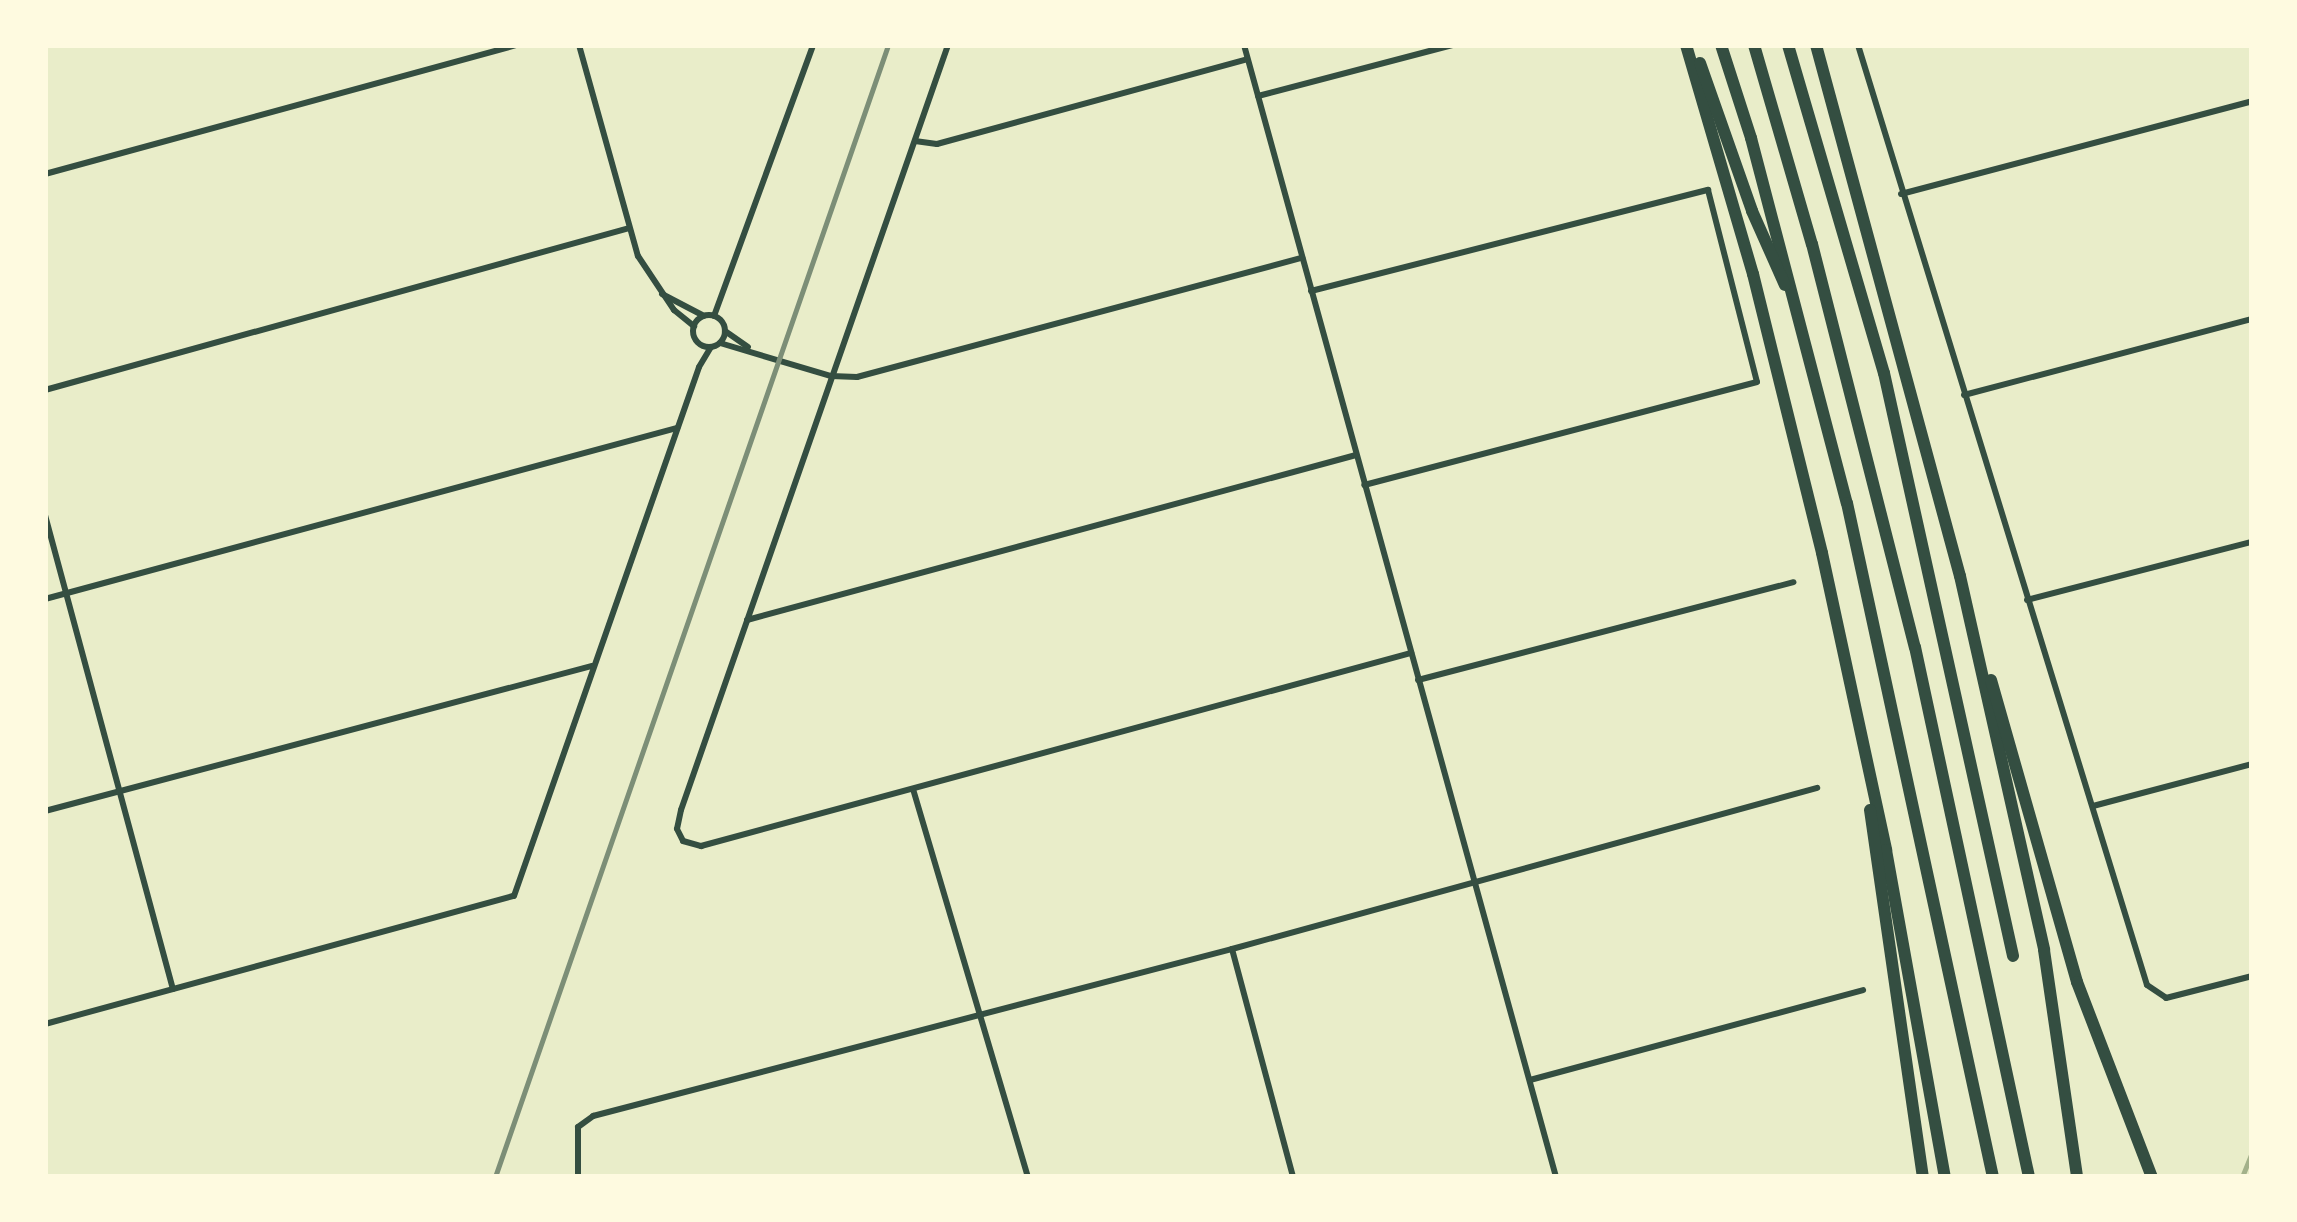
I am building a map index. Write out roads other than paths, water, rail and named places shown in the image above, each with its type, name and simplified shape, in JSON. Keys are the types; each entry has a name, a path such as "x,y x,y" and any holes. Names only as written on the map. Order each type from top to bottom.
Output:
{"highway":[{"path":"1690,45 1752,211 1800,319"},
{"path":"1690,45 1795,437 1853,694 1946,1177"},
{"path":"1721,45 1800,319 1877,633 1993,1177"},
{"path":"1754,45 1812,244 1910,626 2030,1177"},
{"path":"1788,45 1884,374 2013,956"},
{"path":"1816,45 1960,576 2077,982 2152,1177"},
{"path":"1960,576 2044,950 2081,1177"},
{"path":"1853,694 1923,1177"}],"street":[{"path":"45,174 516,45"},
{"path":"45,1024 514,896 699,367 700,344 694,326 659,292 638,256 579,45"},
{"path":"714,316 812,45"},
{"path":"948,45 677,823 683,842 701,846 1411,653"},
{"path":"1244,45 1556,1177"},
{"path":"1258,96 1452,45"},
{"path":"1858,45 2147,985 2166,998 2252,976"},
{"path":"914,141 937,144 1248,59"},
{"path":"1901,194 2252,101"},
{"path":"1311,291 1708,190 1757,382 1364,485"},
{"path":"45,390 629,228"},
{"path":"700,344 752,349 831,376 879,373 1302,257"},
{"path":"659,292 704,316 714,316"},
{"path":"694,326 704,316"},
{"path":"714,316 725,331 752,349"},
{"path":"1964,395 2252,319"},
{"path":"699,367 725,331"},
{"path":"45,599 677,428"},
{"path":"747,620 1356,455"},
{"path":"45,514 173,989"},
{"path":"2027,600 2252,542"},
{"path":"1418,680 1793,582"},
{"path":"45,811 593,666"},
{"path":"2092,806 2252,764"},
{"path":"578,1177 578,1127 593,1116 1232,949 1817,788"},
{"path":"914,789 1028,1177"},
{"path":"1232,949 1293,1177"},
{"path":"1530,1080 1862,990"}],"waterway":[{"path":"2242,1177 2252,1152"}],"railway":[{"path":"495,1177 888,45"}]}
